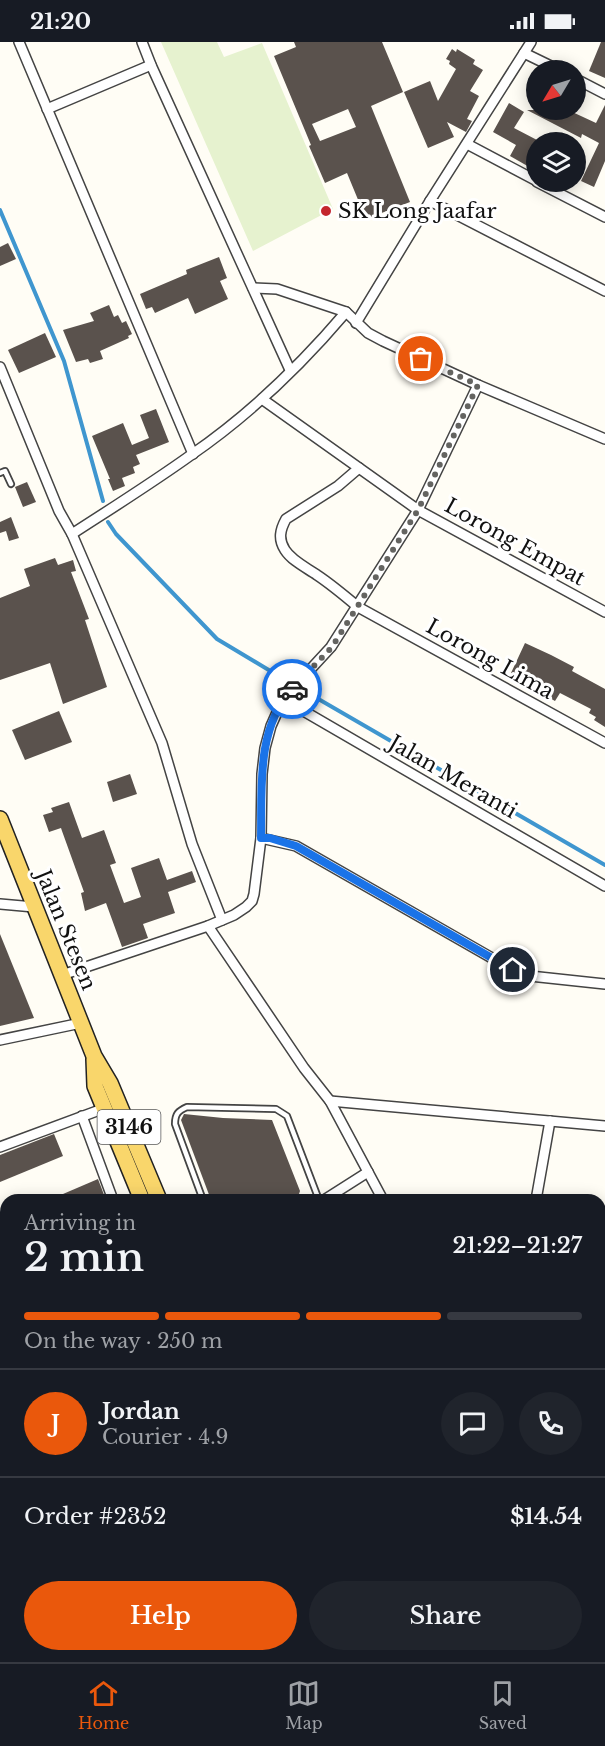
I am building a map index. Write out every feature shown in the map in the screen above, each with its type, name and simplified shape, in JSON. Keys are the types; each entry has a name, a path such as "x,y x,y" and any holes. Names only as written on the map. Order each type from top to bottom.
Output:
{"main road":[{"name":"Jalan Stesen","path":"0,819 94,1056"},
{"name":"3146","path":"94,1056 95,1086 140,1194"},
{"name":"3146","path":"94,1056 110,1083 157,1194"},
{"path":"136,1144 163,1194"}],"street":[{"path":"19,42 193,454"},
{"path":"142,42 290,370"},
{"path":"356,323 531,42"},
{"path":"524,53 538,60"},
{"path":"47,109 151,65"},
{"path":"586,84 605,94"},
{"path":"467,144 526,175"},
{"path":"558,192 605,217"},
{"path":"430,201 605,291"},
{"path":"253,288 277,289 346,312 368,333 383,341 478,385 605,439"},
{"path":"72,534 193,454 261,399 312,352 346,312"},
{"path":"0,367 59,511 72,534 162,743 192,844 222,920"},
{"path":"62,975 208,926 234,915 252,901 261,838 262,774 265,748 271,726 283,699 332,647 418,510 478,385"},
{"name":"Lorong Empat","path":"261,399 418,510 605,612"},
{"name":"Lorong Lima","path":"359,468 338,486 286,519 281,528 280,538 284,549 291,557 358,607 605,743"},
{"name":"Jalan Meranti","path":"283,699 605,886"},
{"path":"261,838 270,838 296,846 513,970 530,976 605,984"},
{"path":"0,904 34,907"},
{"path":"208,926 304,1068 330,1101 380,1194"},
{"path":"0,1040 81,1023"},
{"path":"330,1101 605,1126"},
{"path":"0,1148 105,1108"},
{"path":"82,1116 111,1194"},
{"path":"537,1194 550,1121"},
{"path":"334,1194 368,1173"}],"lane":[{"path":"0,473 5,471 10,484"},
{"path":"201,1194 175,1124 175,1115 187,1107 282,1111 287,1116 317,1194"}],"green space":[{"path":"161,42 217,42 224,57 262,43 333,209 253,251"}],"building":[{"path":"294,42 382,42 403,92 371,106 410,202 366,219 347,173 325,183 274,56 296,47","holes":["348,109 356,127 320,141 312,124"]},
{"path":"601,42 605,42 605,78 589,71"},
{"path":"452,49 456,52 457,49 475,60 473,64 483,70 470,91 479,96 467,119 472,121 466,132 447,122 454,137 428,148 404,92 430,81 438,101 456,69 446,59"},
{"path":"509,103 524,112 514,128 526,134 526,165 510,156 516,145 493,132"},
{"path":"605,105 605,161 594,187 586,183 586,170 599,143 586,136 586,132 569,132 546,120 586,118 596,123"},
{"path":"8,243 16,259 0,266 0,247"},
{"path":"219,257 227,278 220,281 228,299 195,314 188,298 155,313 152,307 146,309 140,294 187,274 186,270"},
{"path":"109,305 114,317 118,315 122,323 126,321 132,334 128,336 129,338 100,351 103,359 90,363 88,359 76,362 63,330 94,321 90,313"},
{"path":"45,333 56,357 19,373 8,350"},
{"path":"156,409 169,442 136,455 140,464 133,467 135,473 122,478 125,486 113,491 92,436 123,423 132,445 149,438 140,415"},
{"path":"27,482 36,502 23,507 15,487"},
{"path":"11,517 19,538 9,541 6,531 0,533 0,522"},
{"path":"55,558 58,565 73,560 76,571 71,572 89,619 85,620 107,687 63,704 50,663 0,680 0,598 30,586 24,569"},
{"path":"525,643 574,667 572,671 605,689 605,727 594,720 596,717 589,713 591,709 560,693 555,701 534,689 536,685 511,673"},
{"path":"59,711 72,742 25,760 12,730"},
{"path":"130,774 137,794 113,802 107,782"},
{"path":"69,802 82,838 104,830 116,863 110,865 124,903 141,897 131,868 159,858 167,880 192,871 196,882 168,892 175,913 143,924 148,938 122,947 106,903 85,911 81,893 84,892 61,828 49,832 43,815 53,812 51,808"},
{"path":"0,934 34,1018 0,1026"},
{"path":"184,1114 272,1120 300,1191 299,1194 209,1194 181,1120"},
{"path":"54,1134 63,1156 0,1182 0,1155"},
{"path":"98,1179 104,1194 63,1194"}],"waterway":[{"path":"0,210 64,361 103,501"},
{"path":"108,522 116,534 217,639 287,681"},
{"path":"308,693 605,865"}],"way so far":[{"path":"292,689 332,647 418,510 478,385 421,359"}],"place":[{"name":"SK Long Jaafar","path":"326,211"}],"route":[{"path":"292,689 283,699 271,726 265,748 262,774 261,838 270,838 296,846 513,970"}]}
